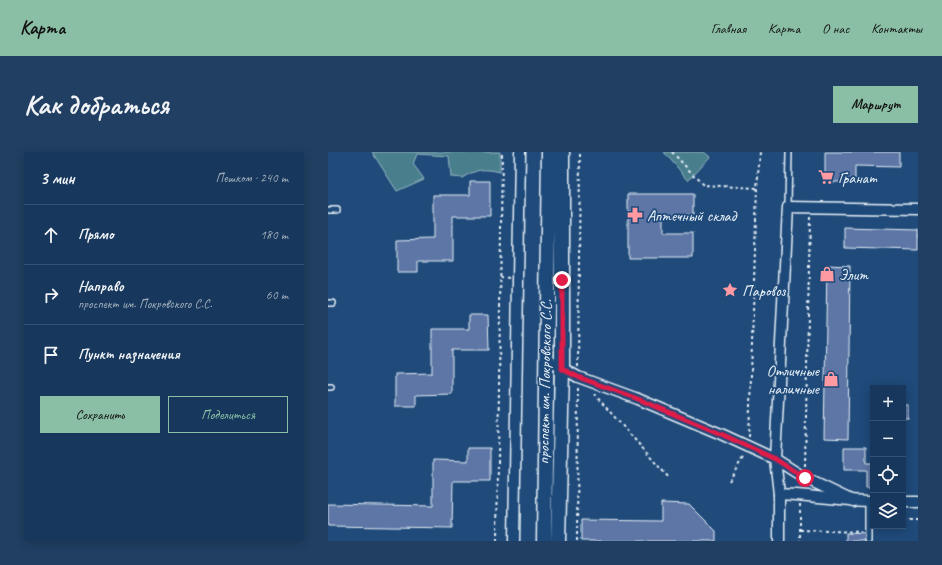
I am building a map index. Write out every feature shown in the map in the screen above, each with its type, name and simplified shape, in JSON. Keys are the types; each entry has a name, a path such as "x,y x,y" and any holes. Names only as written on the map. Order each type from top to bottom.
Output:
{"main road":[{"name":"проспект им. Покровского С.С.","path":"544,541 550,152"},
{"name":"проспект им. Покровского С.С.","path":"558,541 562,369 562,152"}],"street":[{"path":"514,541 520,152"},
{"path":"779,541 779,494 775,459 788,207 918,208"},
{"path":"546,359 578,377 638,399 721,434 775,459 805,478 853,501"},
{"path":"779,494 800,494 853,501 870,501"},
{"path":"906,502 918,502"}],"lane":[{"path":"788,207 789,152"},
{"path":"328,210 337,210"},
{"path":"868,541 870,511"}],"path":[{"path":"497,541 502,152"},
{"path":"577,541 580,152"},
{"path":"672,152 703,185 757,188"},
{"path":"729,481 749,447 757,188 760,152"},
{"path":"805,478 810,208"},
{"path":"594,394 670,479"},
{"path":"800,494 800,541"},
{"path":"906,520 918,520"},
{"path":"800,530 866,532 869,521"}],"green space":[{"path":"372,152 500,152 500,172 480,170 462,178 451,177 449,156 417,154 413,164 424,179 397,191"},
{"path":"664,152 704,152 710,157 688,180"}],"building":[{"path":"825,152 899,152 899,167 855,166 855,182 825,182"},
{"path":"470,181 490,181 490,216 453,216 453,261 418,261 418,272 397,272 397,240 433,239 433,195 470,195"},
{"path":"628,194 693,194 693,215 663,215 663,233 693,233 693,258 628,258"},
{"path":"845,228 918,230 918,250 845,248"},
{"path":"827,265 850,266 848,439 824,438"},
{"path":"469,315 488,315 489,350 452,350 452,394 416,395 416,406 395,406 395,374 432,373 432,329 469,329"},
{"path":"906,405 908,405 908,418 906,418"},
{"path":"844,447 866,447 866,463 870,463 870,487 866,487 866,470 844,470"},
{"path":"468,448 490,448 490,481 453,481 452,528 328,526 328,504 433,506 433,460 468,461"},
{"path":"661,503 689,504 716,531 716,541 581,541 581,520 661,521"},
{"path":"846,533 868,534 868,541 846,541"}],"place":[{"name":"Гранат","path":"826,177"},
{"name":"Аптечный склад","path":"635,215"},
{"name":"Элит","path":"827,274"},
{"name":"Паровоз","path":"730,290"},
{"name":"Отличные наличные","path":"831,379"}],"route":[{"path":"562,280 562,369 578,377 638,399 721,434 775,459 805,478"}]}
